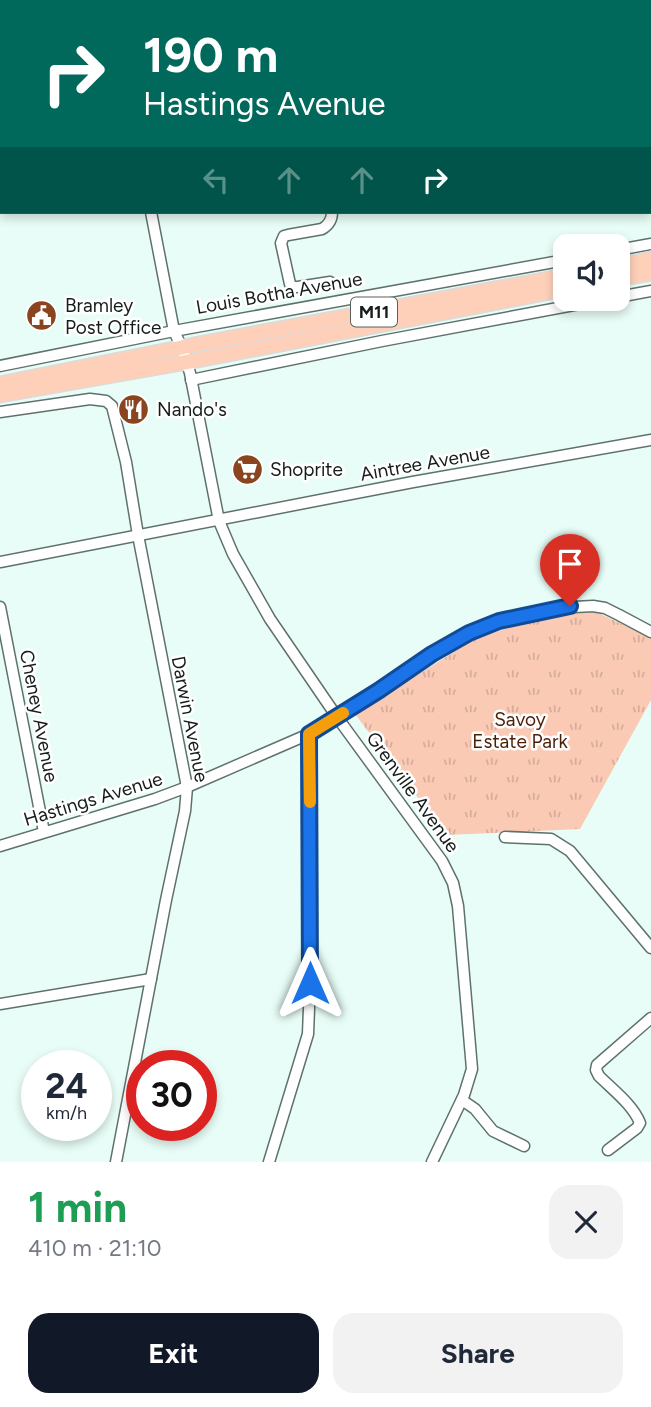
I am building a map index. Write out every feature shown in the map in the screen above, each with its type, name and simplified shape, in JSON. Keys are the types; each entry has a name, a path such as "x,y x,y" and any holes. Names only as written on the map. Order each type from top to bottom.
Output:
{"main road":[{"path":"630,263 651,259"},
{"path":"630,277 651,273"},
{"name":"Louis Botha Avenue","path":"0,395 553,278"},
{"name":"Louis Botha Avenue","path":"0,384 553,291"}],"street":[{"name":"Grenville Avenue","path":"151,214 174,331 185,355 191,380 219,520 233,554 256,595 337,717 449,873 456,892 472,1069 462,1100 432,1162"},
{"path":"330,282 293,287 290,284 281,243 288,234 323,229 331,222 332,214"},
{"path":"630,248 651,244"},
{"name":"Louis Botha Avenue","path":"0,366 174,331 553,262"},
{"path":"630,295 651,291"},
{"path":"191,380 553,309"},
{"path":"0,412 80,400 78,380"},
{"name":"Darwin Avenue","path":"80,400 101,399 113,406 187,787 185,811 116,1162"},
{"name":"Aintree Avenue","path":"0,562 413,482 651,440"},
{"name":"Hastings Avenue","path":"0,846 155,799 309,734 451,643 499,621 556,608 593,606 619,615 651,632"},
{"name":"Cheney Avenue","path":"0,607 44,832"},
{"path":"269,1162 309,1034 309,734"},
{"path":"505,837 551,839 559,842 570,851 651,948"},
{"path":"0,1004 151,979"},
{"path":"608,1150 640,1123 629,1107 599,1076 596,1067 651,1018"},
{"path":"462,1100 475,1109 493,1131 524,1146"}],"green space":[{"name":"Savoy Estate Park","path":"590,609 651,638 651,700 580,829 446,835 355,714 473,640 536,618"}],"slow traffic":[{"path":"310,802 309,734 343,713"}],"place":[{"name":"Bramley Post Office","path":"42,316"},
{"name":"Nando's","path":"134,409"},
{"name":"Shoprite","path":"247,469"}],"route":[{"path":"310,983 309,734 469,633 499,621 570,606"}]}
